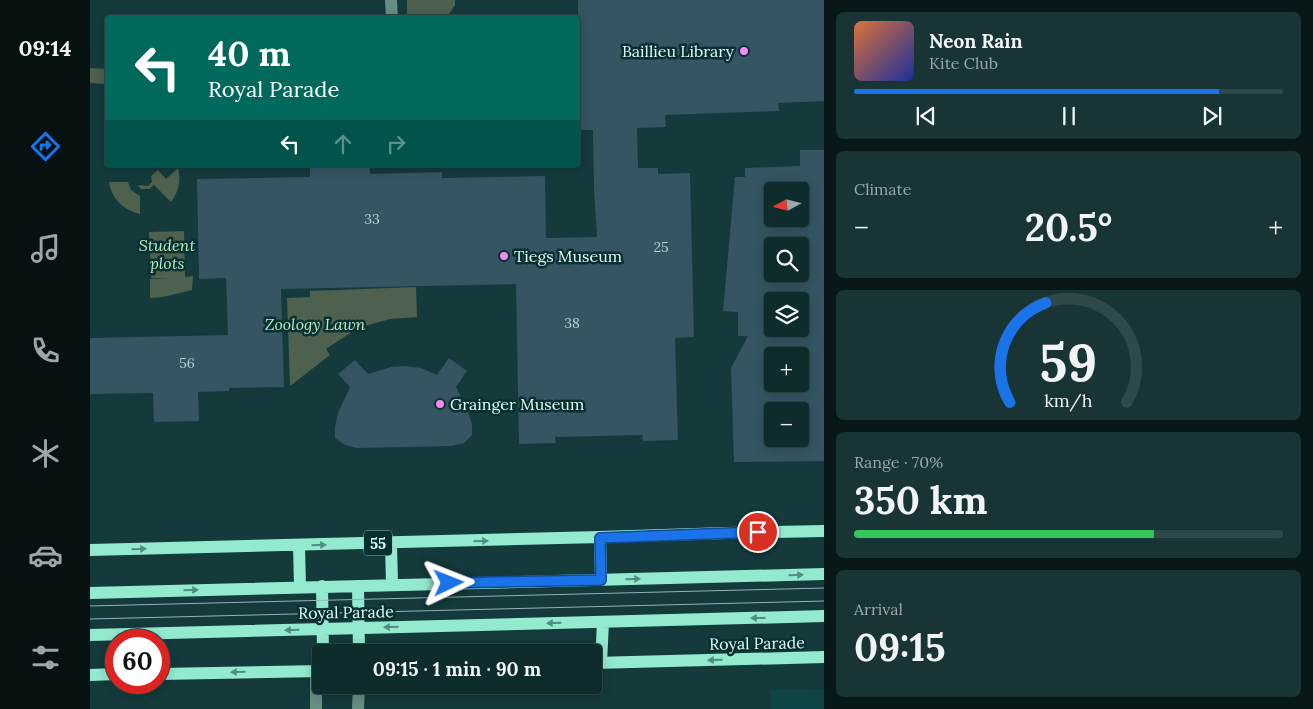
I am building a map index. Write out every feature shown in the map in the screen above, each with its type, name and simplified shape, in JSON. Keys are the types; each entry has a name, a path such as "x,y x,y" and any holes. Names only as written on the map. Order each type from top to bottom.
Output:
{"main road":[{"name":"55","path":"90,550 824,531"},
{"path":"600,538 601,580"},
{"path":"391,543 392,585"},
{"path":"299,546 300,587"},
{"name":"Royal Parade","path":"90,592 824,574"},
{"path":"322,586 323,644"},
{"path":"358,586 359,644"},
{"name":"Royal Parade","path":"90,635 824,616"},
{"name":"Royal Parade","path":"600,644 603,622"},
{"name":"Royal Parade","path":"602,663 824,655"},
{"path":"170,674 312,671"},
{"path":"90,675 105,674"}],"street":[{"path":"391,0 392,15"},
{"path":"316,709 317,694"},
{"path":"358,709 359,694"}],"shaded area":[{"path":"771,689 824,690 824,709 771,709"}],"green space":[{"path":"407,0 455,0 455,5 448,15 407,15"},
{"path":"90,68 105,69 105,84 90,83"},
{"path":"178,168 179,186 171,202 154,185 149,189 141,189 138,186 148,186 152,182 151,176 158,170 166,179"},
{"path":"109,182 128,182 131,190 140,196 140,214 124,207 116,199"},
{"name":"Student plots","path":"184,231 185,277 193,276 192,290 150,298 150,279 167,278 151,278 149,232"},
{"name":"Zoology Lawn","path":"416,287 417,317 390,319 358,328 326,349 330,355 290,386 287,298 310,297 310,291"}],"building":[{"path":"578,0 824,0 824,101 778,103 779,111 665,115 666,127 637,128 638,168 658,168 658,174 690,173 694,337 675,338 678,440 643,441 642,435 555,437 556,443 519,444 516,284 281,289 284,387 229,388 229,391 198,392 199,421 154,422 153,393 90,394 90,338 228,335 226,278 199,279 197,179 310,177 310,167 370,167 370,174 442,172 442,178 545,176 546,238 597,237 593,130 580,130 580,15 578,15"},
{"path":"800,150 824,150 824,461 734,462 731,368 748,336 738,336 738,312 723,311 735,177 745,177 745,168 800,166"},
{"name":"Grainger Museum","path":"449,358 467,371 456,387 472,424 472,435 464,443 452,446 357,448 345,445 335,438 338,413 350,387 338,374 355,360 368,374 391,367 405,366 421,368 437,375"}],"tram line":[{"path":"90,606 824,588"},
{"path":"90,619 824,601"}],"place":[{"name":"Baillieu Library","path":"744,51"},
{"name":"Tiegs Museum","path":"504,256"},
{"name":"Grainger Museum","path":"440,404"}],"route":[{"path":"449,583 601,580 600,538 758,532"}]}
